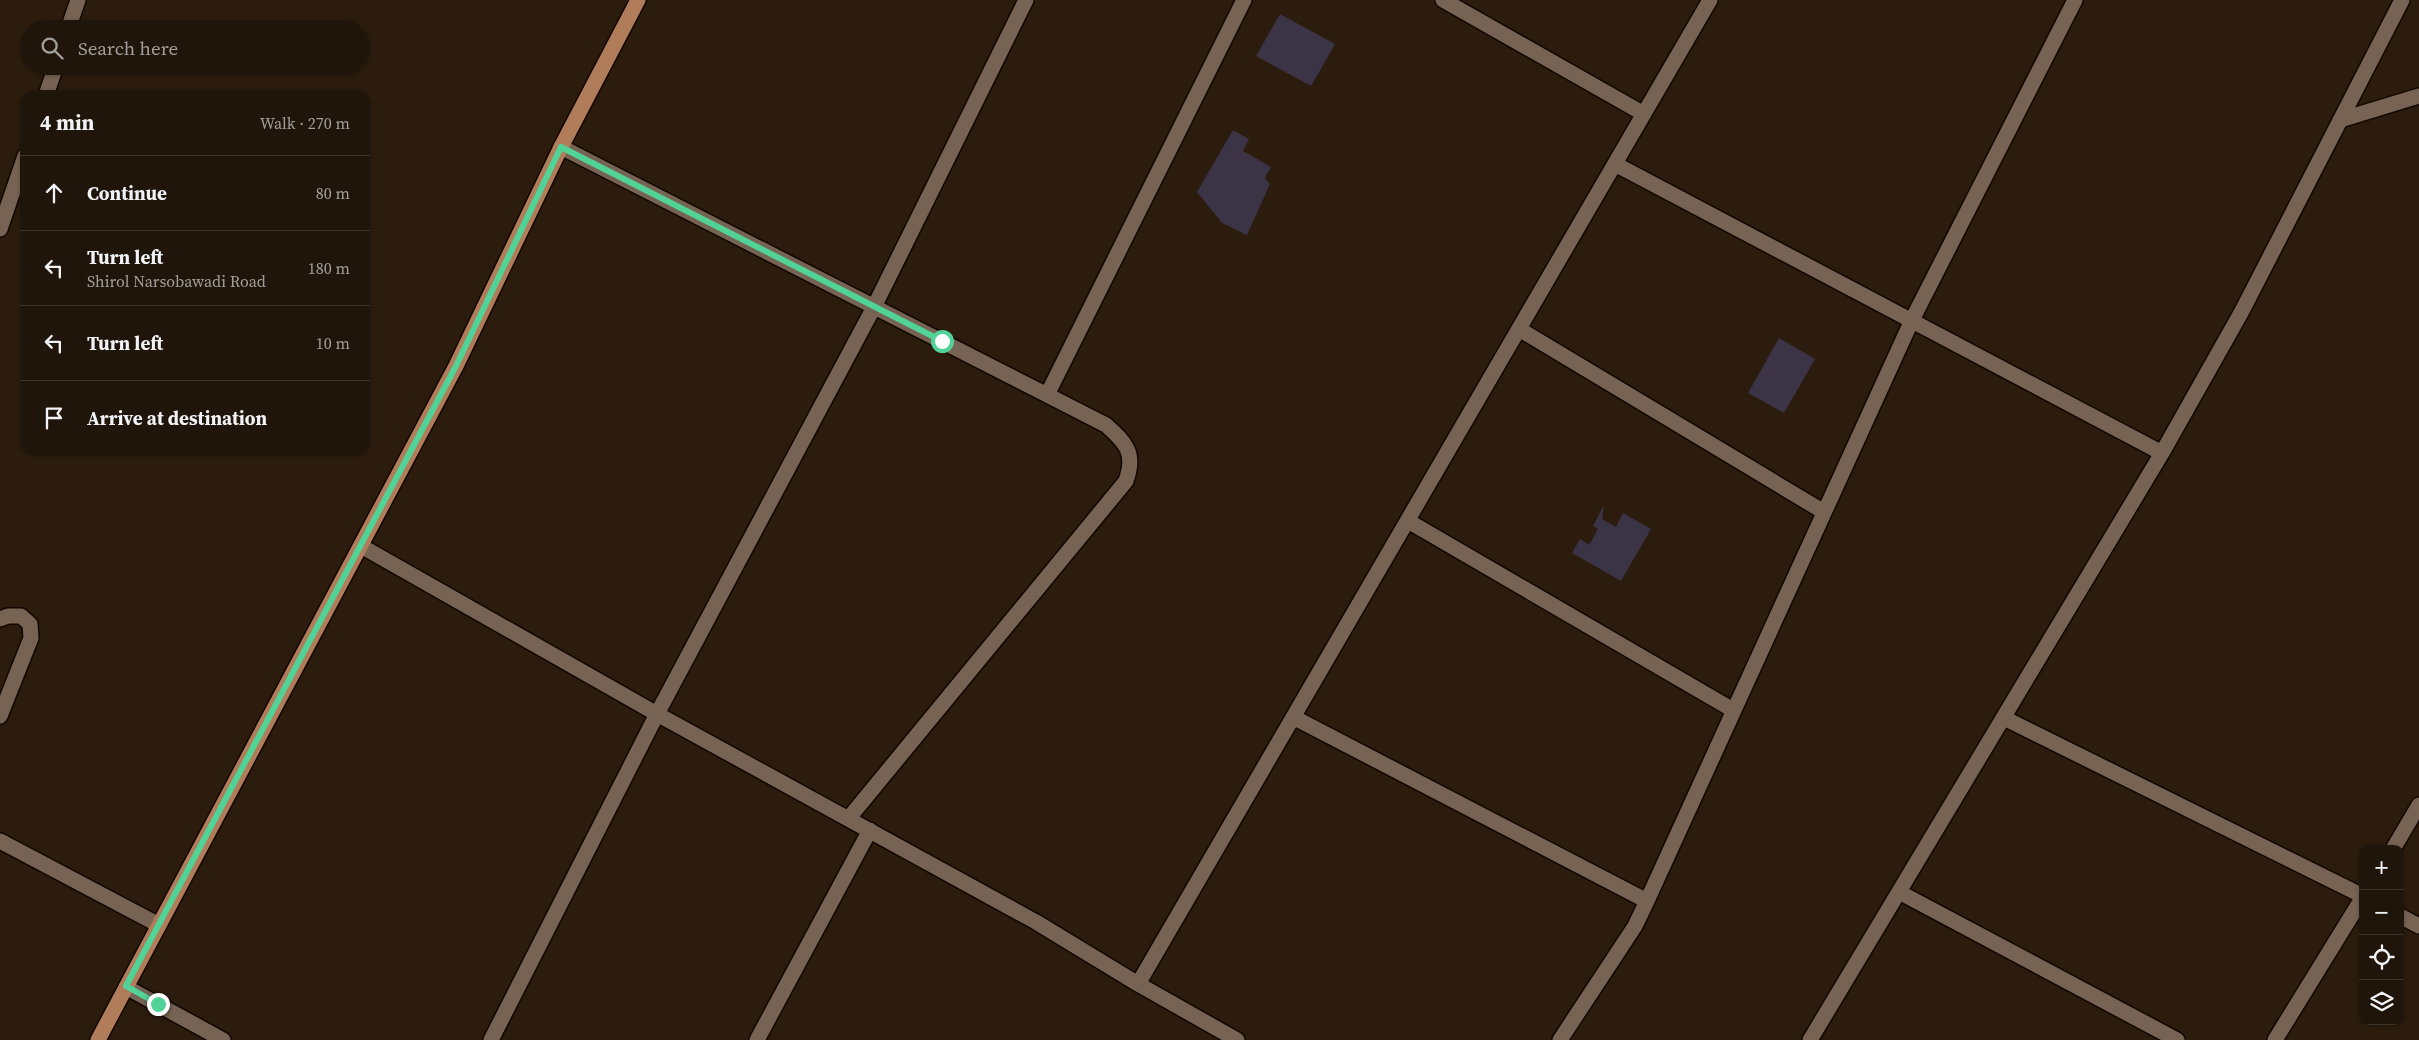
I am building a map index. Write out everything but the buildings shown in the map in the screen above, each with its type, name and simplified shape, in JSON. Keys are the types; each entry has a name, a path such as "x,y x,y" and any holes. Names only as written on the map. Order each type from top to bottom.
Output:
{"main road":[{"path":"98,1040 456,366 561,147 638,0"}],"street":[{"path":"71,20 78,0"},
{"path":"491,1040 658,714 874,306 1026,0"},
{"path":"1047,395 1244,0"},
{"path":"1444,0 1644,114"},
{"path":"1138,984 1710,0"},
{"path":"1560,1040 1635,926 1912,320 2075,0"},
{"path":"1810,1040 2162,453 2242,311 2402,0"},
{"path":"48,90 53,75"},
{"path":"2340,120 2419,96"},
{"path":"561,147 1106,425 1120,438 1128,450 1131,467 1126,481 848,818"},
{"path":"1615,164 2162,453"},
{"path":"0,229 20,171"},
{"path":"1519,329 1824,512"},
{"path":"1408,520 1734,710"},
{"path":"361,546 658,714 1036,922 1138,984 1237,1040"},
{"path":"0,619 8,616 21,616 30,624 31,638 0,716"},
{"path":"1293,717 1647,901"},
{"path":"2004,718 2359,895"},
{"path":"2395,845 2419,806"},
{"path":"757,1040 870,830"},
{"path":"0,841 159,925"},
{"path":"1899,892 2177,1040"},
{"path":"2275,1040 2359,904"},
{"path":"2404,918 2419,926"},
{"path":"126,986 223,1040"}],"route":[{"path":"158,1004 126,986 456,366 561,147 942,341"}]}
